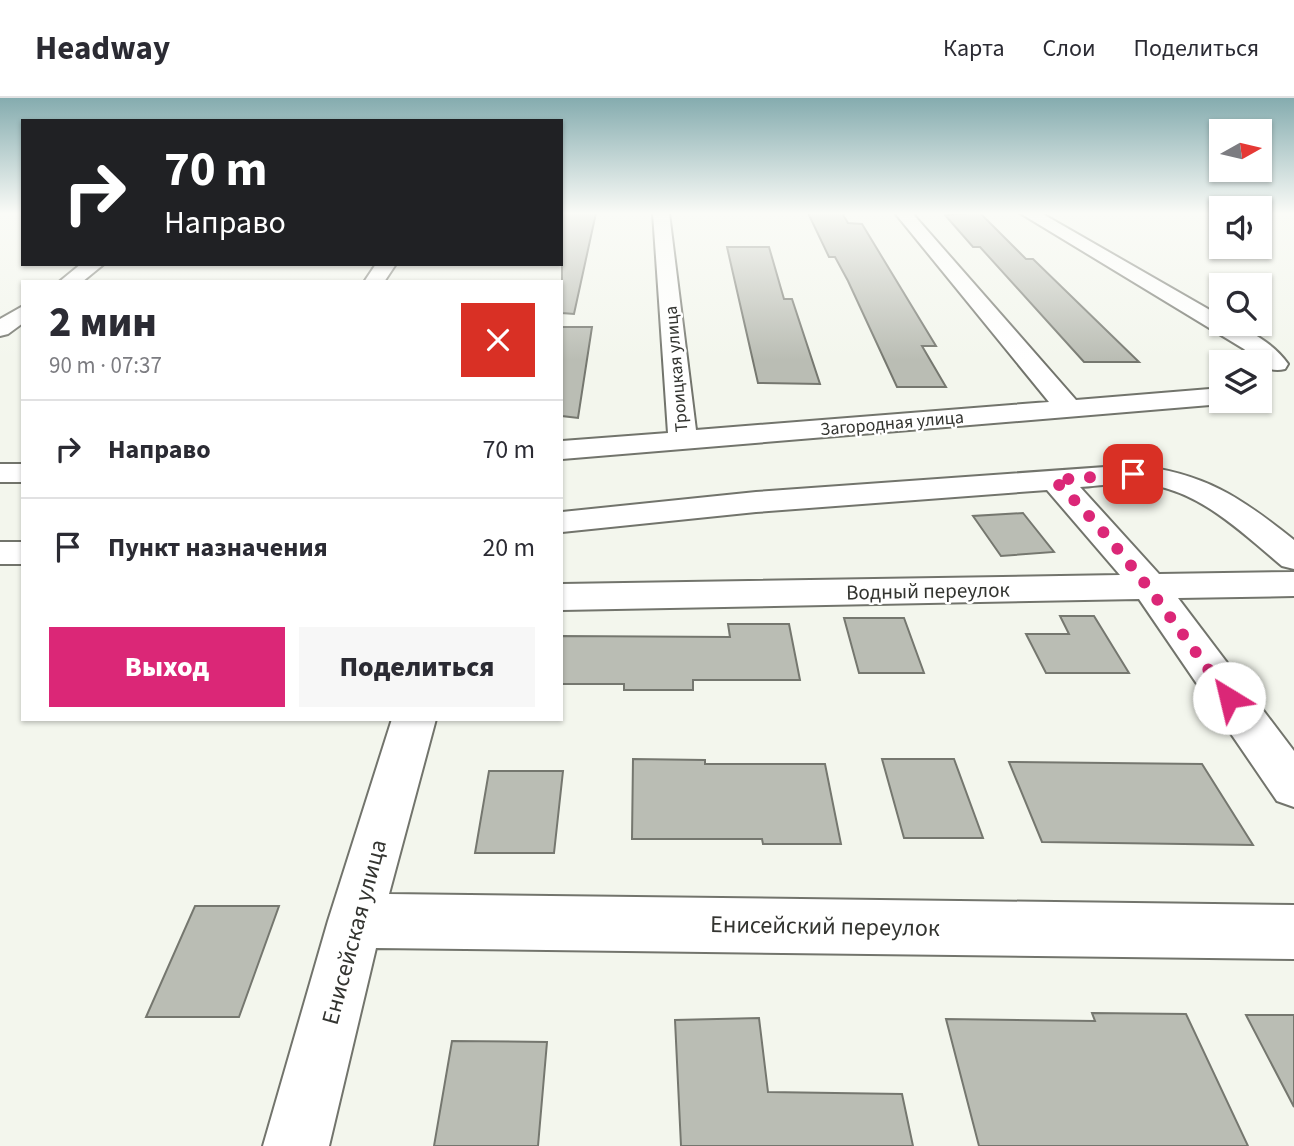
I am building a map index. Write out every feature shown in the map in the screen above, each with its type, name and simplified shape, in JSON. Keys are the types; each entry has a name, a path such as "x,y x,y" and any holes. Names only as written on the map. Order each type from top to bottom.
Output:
{"street":[{"name":"Троицкая улица","path":"666,262 683,441"},
{"path":"945,262 1068,408"},
{"path":"1112,262 1252,344 1277,369"},
{"path":"72,280 91,266"},
{"path":"0,329 21,314"},
{"name":"Загородная улица","path":"563,450 1209,397"},
{"path":"0,473 21,473"},
{"path":"563,522 756,502 1133,474 1157,475 1187,482 1223,501 1294,558"},
{"path":"1054,480 1090,514 1148,587 1294,787"},
{"name":"Водный переулок","path":"563,597 1294,584"},
{"name":"Енисейская улица","path":"296,1146 355,921 413,721"},
{"name":"Енисейский переулок","path":"355,921 1294,932"}],"building":[{"path":"563,262 585,262 574,314 563,313"},
{"path":"730,262 773,262 784,299 792,299 820,384 758,383"},
{"path":"838,262 885,262 936,346 922,346 946,387 897,387"},
{"path":"993,262 1036,262 1139,362 1084,362"},
{"path":"563,327 592,327 578,418 563,416"},
{"path":"1023,513 1054,552 1001,556 973,516"},
{"path":"1060,616 1094,616 1129,673 1046,673 1026,634 1069,634"},
{"path":"844,618 904,618 924,673 859,673"},
{"path":"728,624 789,624 800,680 693,680 693,690 624,690 624,684 563,684 563,636 730,637"},
{"path":"633,759 705,760 705,764 825,764 841,844 763,844 762,839 632,839"},
{"path":"882,759 954,759 983,838 904,838"},
{"path":"1009,762 1202,764 1253,845 1042,842"},
{"path":"489,771 563,771 554,853 475,853"},
{"path":"195,906 279,906 239,1017 146,1017"},
{"path":"1092,1013 1186,1014 1248,1146 979,1146 946,1019 1095,1021"},
{"path":"1246,1015 1294,1015 1294,1107"},
{"path":"759,1018 768,1092 902,1094 913,1146 681,1146 675,1020"},
{"path":"452,1041 547,1042 538,1146 434,1146"}],"route":[{"path":"1133,474 1054,480 1090,514 1148,587 1229,698"}]}
